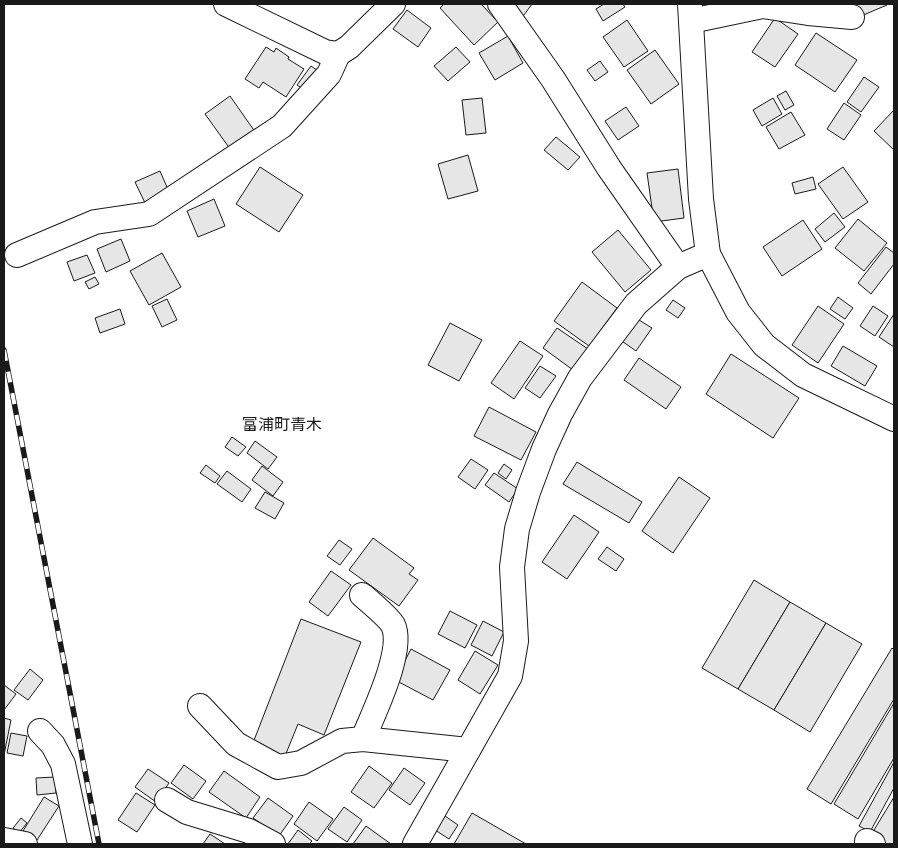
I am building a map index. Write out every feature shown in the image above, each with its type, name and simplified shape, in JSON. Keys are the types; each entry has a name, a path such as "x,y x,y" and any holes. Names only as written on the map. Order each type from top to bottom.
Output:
{"street":[{"path":"226,4 325,52 338,54"},
{"path":"17,254 95,222 149,214 282,126 329,74 338,54 349,47 393,4"},
{"path":"500,4 548,71 609,168 678,268"},
{"path":"852,17 763,6 691,13 700,199 708,254 738,312 764,345 803,375 894,419"},
{"path":"414,844 510,676 516,641 512,567 517,529 544,449 560,414 580,378 636,304 678,268 708,254"},
{"path":"362,595 393,624 395,640 393,662 363,739"},
{"path":"200,706 236,744 278,768 301,763 342,740 363,739 468,750"},
{"path":"40,731 53,745 63,764 80,844"},
{"path":"167,800 187,812 249,831 273,844"},
{"path":"4,840 25,844"}],"building":[{"path":"444,4 481,4 498,22 474,45 440,8"},
{"path":"508,4 532,4 521,19"},
{"path":"604,4 623,4 625,7 603,21 596,9"},
{"path":"855,4 886,4 887,5 861,16"},
{"path":"407,10 431,28 418,47 393,29"},
{"path":"775,18 798,34 775,67 752,52"},
{"path":"627,20 648,51 624,67 603,37"},
{"path":"816,33 857,60 835,92 795,65"},
{"path":"508,36 523,63 495,80 479,53"},
{"path":"266,47 274,52 276,48 289,57 288,59 304,69 286,97 263,82 259,88 245,79"},
{"path":"456,47 470,62 448,81 434,66"},
{"path":"655,50 679,84 651,104 627,70"},
{"path":"600,61 608,72 595,81 587,70"},
{"path":"311,66 321,73 307,92 297,85"},
{"path":"864,77 879,87 861,112 847,102"},
{"path":"786,91 794,105 785,110 777,96"},
{"path":"230,96 258,136 233,153 205,114"},
{"path":"482,98 486,133 466,135 462,100"},
{"path":"773,98 782,114 762,126 753,110"},
{"path":"844,103 861,115 844,140 827,129"},
{"path":"626,107 639,126 618,140 605,121"},
{"path":"894,110 894,150 874,131"},
{"path":"791,112 805,135 779,149 766,127"},
{"path":"556,137 580,157 568,170 544,150"},
{"path":"468,155 478,191 448,199 438,164"},
{"path":"260,167 303,195 279,232 236,204"},
{"path":"843,167 868,202 843,219 818,184"},
{"path":"678,169 684,218 654,222 647,173"},
{"path":"160,171 170,194 146,205 135,182"},
{"path":"813,177 816,189 795,194 792,183"},
{"path":"214,199 225,226 198,237 187,211"},
{"path":"834,213 845,227 825,242 815,229"},
{"path":"858,219 887,243 864,271 835,248"},
{"path":"803,220 822,249 782,276 763,247"},
{"path":"618,230 651,270 625,292 592,252"},
{"path":"121,239 130,261 106,272 97,249"},
{"path":"886,247 894,253 894,264 871,294 858,283"},
{"path":"162,253 181,287 149,305 130,271"},
{"path":"87,255 95,273 74,281 67,262"},
{"path":"95,277 99,284 89,289 85,282"},
{"path":"582,282 617,308 589,346 554,321"},
{"path":"838,297 853,308 845,319 830,309"},
{"path":"167,299 177,320 162,327 152,306"},
{"path":"673,300 685,308 678,318 666,310"},
{"path":"818,306 844,324 818,363 792,345"},
{"path":"873,306 888,316 875,336 860,326"},
{"path":"120,309 125,324 100,333 95,318"},
{"path":"894,314 894,347 879,337"},
{"path":"634,317 652,328 636,351 619,339"},
{"path":"450,323 482,340 459,381 428,365"},
{"path":"557,328 588,349 573,370 543,348"},
{"path":"520,341 543,356 514,399 491,383"},
{"path":"843,346 877,366 865,386 831,366"},
{"path":"731,354 799,398 773,438 706,394"},
{"path":"639,358 681,387 666,409 624,380"},
{"path":"540,366 556,376 540,398 525,388"},
{"path":"489,407 536,432 521,460 474,436"},
{"path":"232,437 246,447 238,456 225,447"},
{"path":"255,441 277,457 268,469 247,453"},
{"path":"471,459 488,470 475,489 458,477"},
{"path":"577,462 642,502 629,523 563,484"},
{"path":"504,464 512,470 506,479 498,473"},
{"path":"206,465 220,476 215,483 200,473"},
{"path":"262,466 283,482 273,496 252,480"},
{"path":"227,471 251,489 242,502 217,484"},
{"path":"494,473 518,489 509,502 485,485"},
{"path":"679,477 710,498 673,553 642,531"},
{"path":"265,492 284,503 275,519 255,508"},
{"path":"574,515 599,532 567,579 542,562"},
{"path":"373,538 414,568 409,574 418,580 399,606 349,570"},
{"path":"339,540 352,549 340,565 327,556"},
{"path":"607,547 624,559 616,571 598,559"},
{"path":"331,571 351,585 328,616 309,602"},
{"path":"754,580 790,602 738,689 702,668"},
{"path":"790,602 826,623 774,710 738,689"},
{"path":"450,611 477,625 465,648 438,634"},
{"path":"301,619 361,642 324,735 298,724 283,761 251,748"},
{"path":"483,621 504,632 492,656 471,645"},
{"path":"826,623 862,644 810,732 774,710"},
{"path":"892,648 894,650 894,699 831,804 807,789"},
{"path":"411,649 450,670 433,700 395,680"},
{"path":"475,651 498,665 480,694 458,680"},
{"path":"30,669 43,680 28,700 14,690"},
{"path":"4,685 16,694 4,710"},
{"path":"894,703 894,758 858,819 834,804"},
{"path":"4,718 11,720 4,755"},
{"path":"11,733 27,736 23,756 7,753"},
{"path":"894,762 894,788 870,832 859,826"},
{"path":"184,765 206,781 193,799 171,783"},
{"path":"369,766 392,783 374,808 351,792"},
{"path":"404,768 425,783 410,805 389,790"},
{"path":"148,769 169,783 156,802 135,787"},
{"path":"224,771 260,797 246,818 209,792"},
{"path":"55,777 56,793 37,795 36,778"},
{"path":"136,793 155,805 137,832 118,820"},
{"path":"44,797 59,806 37,840 23,831"},
{"path":"894,797 894,844 885,844 871,835"},
{"path":"268,798 293,816 279,836 253,818"},
{"path":"309,802 333,819 317,841 294,824"},
{"path":"344,807 362,820 347,842 328,829"},
{"path":"472,813 526,844 454,844"},
{"path":"445,816 458,825 449,839 435,830"},
{"path":"21,818 27,823 19,833 13,828"},
{"path":"366,826 391,844 353,844"},
{"path":"298,830 312,841 309,844 288,844"},
{"path":"210,834 225,844 203,844"}],"railway":[{"path":"4,350 99,844"}],"district":[{"name":"富浦町青木","path":"282,424"}]}
